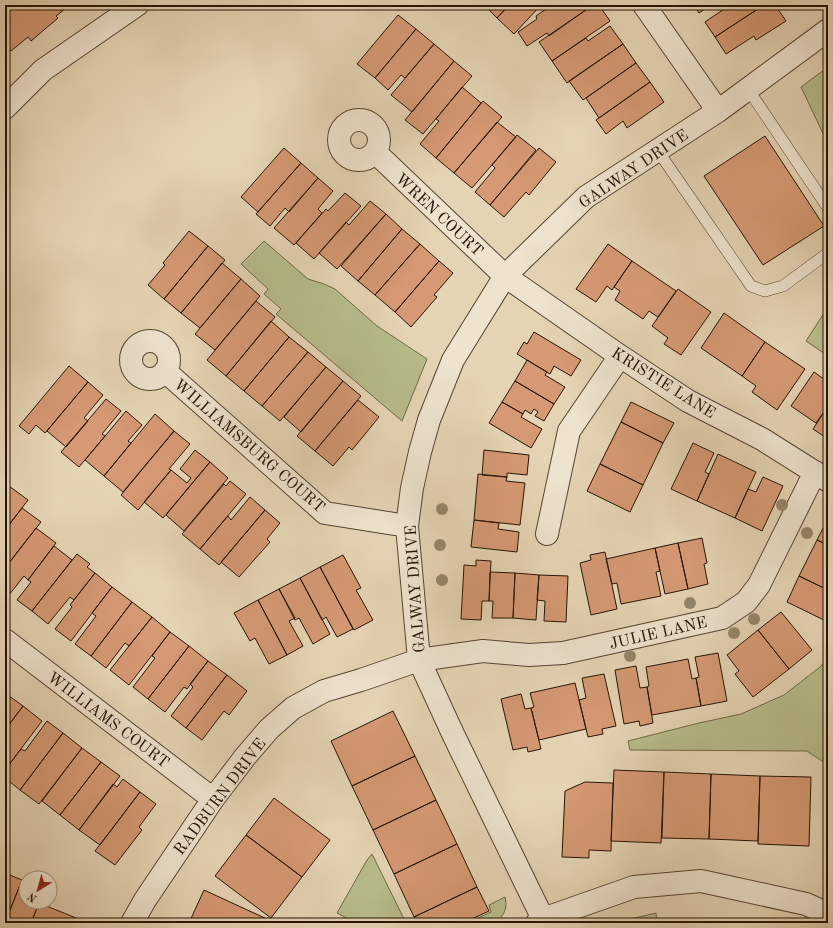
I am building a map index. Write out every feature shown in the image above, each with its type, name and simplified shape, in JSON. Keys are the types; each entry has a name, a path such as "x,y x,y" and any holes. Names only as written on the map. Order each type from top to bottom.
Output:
{"street":[{"path":"5,108 43,70 137,5"},
{"path":"644,5 718,111"},
{"name":"GALWAY DRIVE","path":"540,921 419,660 407,526 412,488 429,420 453,360 505,276 586,196 718,111 828,30"},
{"name":"WREN COURT","path":"375,152 505,276"},
{"name":"KRISTIE LANE","path":"505,276 688,401 762,439 822,476"},
{"path":"547,534 569,430 620,356"},
{"name":"WILLIAMSBURG COURT","path":"165,371 325,513 407,526"},
{"name":"JULIE LANE","path":"419,660 483,650 529,655 563,653 722,618 746,602 759,585 822,476"},
{"name":"WILLIAMS COURT","path":"5,640 213,799"},
{"name":"RADBURN DRIVE","path":"132,923 145,900 213,799 245,757 269,729 294,708 324,691 419,660"},
{"path":"540,921 634,887 701,881 806,904 828,914"}],"lane":[{"path":"748,89 828,208"},
{"path":"658,150 751,286 765,291 783,286 828,252"}],"green space":[{"path":"828,67 828,144 801,87"},
{"path":"264,241 308,279 335,289 377,326 427,359 402,421 276,314 281,309 264,294 268,289 241,264"},
{"path":"828,307 828,356 806,341"},
{"path":"828,658 828,765 807,751 630,750 628,741 741,714 784,695 820,667"},
{"path":"372,854 406,923 356,923 337,913 367,860"},
{"path":"505,897 505,911 496,923 467,923 491,912 489,905"},
{"path":"656,913 657,923 613,923"}],"building":[{"path":"5,5 62,5 65,9 56,16 58,18 31,41 28,37 11,51 5,45"},
{"path":"484,5 509,5 497,18"},
{"path":"509,5 541,5 514,34 497,18"},
{"path":"552,5 593,5 549,36 547,33 527,46 518,32 537,19 536,16"},
{"path":"593,5 599,5 610,21 552,61 539,42"},
{"path":"694,5 711,5 699,13"},
{"path":"730,5 764,5 715,37 705,22"},
{"path":"764,5 775,5 786,21 756,40 754,36 726,54 715,37"},
{"path":"398,15 416,29 375,78 357,64"},
{"path":"610,26 623,44 567,83 552,61 586,38 588,41"},
{"path":"416,29 434,44 405,78 401,75 388,90 375,78"},
{"path":"434,44 454,61 412,112 391,95"},
{"path":"623,44 636,63 583,100 569,81"},
{"path":"454,61 472,76 423,134 405,120"},
{"path":"636,63 650,82 599,118 586,98"},
{"path":"650,82 664,102 627,128 623,121 606,134 596,120"},
{"path":"462,87 481,103 436,158 420,144 439,121 436,119"},
{"path":"483,101 502,117 454,173 436,158"},
{"path":"497,122 516,137 472,188 454,173"},
{"path":"517,135 536,150 490,205 475,192 495,168 492,165"},
{"path":"765,136 824,226 763,265 704,176"},
{"path":"284,148 301,163 258,212 241,197"},
{"path":"539,148 556,162 529,195 526,192 504,217 490,205"},
{"path":"301,163 318,178 289,212 285,208 270,226 256,214"},
{"path":"318,178 333,191 318,209 322,213 294,245 274,228"},
{"path":"345,193 361,206 314,259 296,243 326,209 328,211"},
{"path":"370,201 386,214 337,269 319,253 346,222 349,225"},
{"path":"386,214 402,229 358,281 341,266"},
{"path":"402,229 420,244 375,295 358,281"},
{"path":"189,231 208,246 164,299 148,285 165,265 163,263"},
{"path":"420,244 439,261 395,312 375,295"},
{"path":"608,244 632,261 612,290 607,286 596,302 576,289"},
{"path":"208,246 225,260 181,313 164,299"},
{"path":"439,261 453,273 434,295 437,297 411,327 395,312"},
{"path":"632,261 676,291 658,317 649,311 643,319 615,300 620,291 614,287"},
{"path":"222,263 241,279 200,328 181,313"},
{"path":"241,279 260,296 215,350 195,334"},
{"path":"678,289 711,312 681,355 664,344 668,338 652,326"},
{"path":"256,301 275,317 226,376 207,360"},
{"path":"724,313 765,342 742,376 701,348"},
{"path":"271,321 289,337 244,391 226,376"},
{"path":"534,332 581,360 571,376 554,366 550,374 517,354 524,342 527,344"},
{"path":"289,337 308,352 262,406 244,391"},
{"path":"765,342 805,369 777,410 752,392 756,386 742,376"},
{"path":"308,352 326,367 280,421 262,406"},
{"path":"527,360 547,372 545,375 565,387 554,404 515,381"},
{"path":"69,366 88,382 45,433 36,425 29,434 19,426"},
{"path":"326,367 343,381 301,432 284,417"},
{"path":"814,372 828,382 828,406 816,423 791,406"},
{"path":"343,381 361,396 315,451 297,436"},
{"path":"515,381 554,404 544,421 535,416 538,412 534,409 531,414 525,410 523,414 502,402"},
{"path":"88,382 103,395 84,418 88,421 66,447 47,431"},
{"path":"106,399 121,411 102,434 105,436 79,467 61,452"},
{"path":"358,400 379,417 352,450 349,447 333,466 315,451"},
{"path":"502,402 523,414 521,417 542,429 531,448 489,423"},
{"path":"631,402 674,423 663,443 621,422"},
{"path":"828,406 828,439 813,429"},
{"path":"126,411 142,425 128,441 131,443 104,476 85,460"},
{"path":"155,414 174,431 123,492 104,476"},
{"path":"621,422 663,443 643,485 600,464"},
{"path":"174,431 190,444 138,510 121,495"},
{"path":"693,443 714,453 705,472 709,474 697,501 671,489"},
{"path":"195,450 210,462 163,518 144,502 171,470 187,483 191,478 180,469"},
{"path":"484,450 529,455 527,475 507,473 507,477 482,475"},
{"path":"718,454 756,472 735,518 697,501"},
{"path":"210,462 228,478 184,531 166,515"},
{"path":"600,464 643,485 630,512 587,491"},
{"path":"478,474 507,477 506,481 525,483 520,525 474,520"},
{"path":"763,477 783,486 762,531 735,518 748,489 756,492"},
{"path":"230,481 246,494 200,549 182,534 224,484 226,486"},
{"path":"5,483 9,486 5,491"},
{"path":"9,486 28,500 5,530 5,491"},
{"path":"250,497 265,510 219,565 200,549 228,516 231,520"},
{"path":"22,508 41,522 5,568 5,530"},
{"path":"265,510 280,523 267,539 270,542 239,577 221,562"},
{"path":"828,518 828,545 817,540"},
{"path":"474,520 499,523 498,529 519,532 517,552 471,547"},
{"path":"36,528 56,543 28,580 24,576 9,595 5,592 5,568"},
{"path":"702,538 707,563 704,564 708,584 688,589 678,543"},
{"path":"817,540 828,545 828,590 799,576"},
{"path":"678,543 688,589 665,594 655,548"},
{"path":"54,546 72,560 32,611 17,600 31,582 28,580"},
{"path":"655,548 660,571 656,572 661,596 621,604 617,583 612,584 606,559"},
{"path":"605,552 617,609 591,615 580,563 591,560 590,555"},
{"path":"77,554 90,564 87,567 95,573 74,600 70,597 48,624 32,611"},
{"path":"343,555 361,588 356,590 373,620 354,630 320,567"},
{"path":"476,560 491,561 489,601 482,601 481,620 461,619 464,565 476,566"},
{"path":"320,567 353,629 337,637 326,617 322,620 300,578"},
{"path":"490,572 515,573 513,618 492,618 493,601 489,601"},
{"path":"95,573 112,587 71,641 55,629 72,607 70,605"},
{"path":"515,573 539,575 536,620 513,618"},
{"path":"539,575 568,576 566,622 544,621 545,601 537,600"},
{"path":"799,576 828,590 828,622 787,602"},
{"path":"300,578 330,634 313,644 299,618 295,620 279,589"},
{"path":"112,587 132,602 91,656 75,644 96,616 92,613"},
{"path":"279,589 295,618 289,621 303,646 287,655 258,600"},
{"path":"258,600 287,655 269,664 255,638 250,641 234,613"},
{"path":"132,602 152,617 129,646 125,643 106,668 91,656"},
{"path":"781,612 812,650 789,669 758,630"},
{"path":"152,617 170,632 129,685 110,670"},
{"path":"758,630 789,669 753,697 735,674 739,671 727,655"},
{"path":"170,632 189,646 148,699 133,687 155,658 152,656"},
{"path":"189,646 208,661 187,689 184,687 165,712 148,699"},
{"path":"718,653 727,701 701,706 696,678 699,677 695,657"},
{"path":"688,659 692,679 696,678 701,706 652,715 647,687 649,686 646,667"},
{"path":"208,661 227,675 186,728 171,716 193,687 190,684"},
{"path":"636,666 640,688 647,687 653,723 640,726 639,721 624,724 615,670"},
{"path":"604,674 616,726 602,729 603,734 588,737 579,700 586,698 582,678"},
{"path":"227,675 247,691 229,715 224,711 202,740 186,728"},
{"path":"575,683 586,729 539,740 531,708 534,707 530,693"},
{"path":"5,693 23,706 5,730"},
{"path":"521,694 525,709 531,708 541,749 528,752 527,747 513,750 501,699"},
{"path":"23,706 42,721 5,770 5,730"},
{"path":"393,711 415,756 352,786 331,741"},
{"path":"47,721 63,733 20,790 5,778 5,770 21,749 25,751"},
{"path":"63,733 82,748 39,804 20,790"},
{"path":"82,748 101,762 60,815 42,801"},
{"path":"415,756 436,800 373,830 352,786"},
{"path":"101,762 120,776 79,830 60,815"},
{"path":"614,770 664,772 661,843 611,841"},
{"path":"664,772 711,774 709,839 662,838"},
{"path":"711,774 760,776 758,841 709,839"},
{"path":"760,776 811,777 809,846 758,844"},
{"path":"123,779 140,792 100,845 79,830 113,784 117,787"},
{"path":"585,782 613,783 611,851 589,850 589,858 562,857 565,791"},
{"path":"140,792 156,804 139,827 142,830 115,865 95,851"},
{"path":"274,798 330,840 302,877 246,835"},
{"path":"436,800 457,844 394,874 373,830"},
{"path":"246,835 302,877 271,918 215,876"},
{"path":"457,844 477,887 414,917 394,874"},
{"path":"5,873 18,878 18,890 5,922"},
{"path":"477,887 489,911 463,923 417,923 414,917"},
{"path":"18,890 18,910 36,910 31,923 5,923"},
{"path":"204,890 269,920 267,923 189,923"},
{"path":"36,910 56,910 86,922 85,923 31,923"}]}
